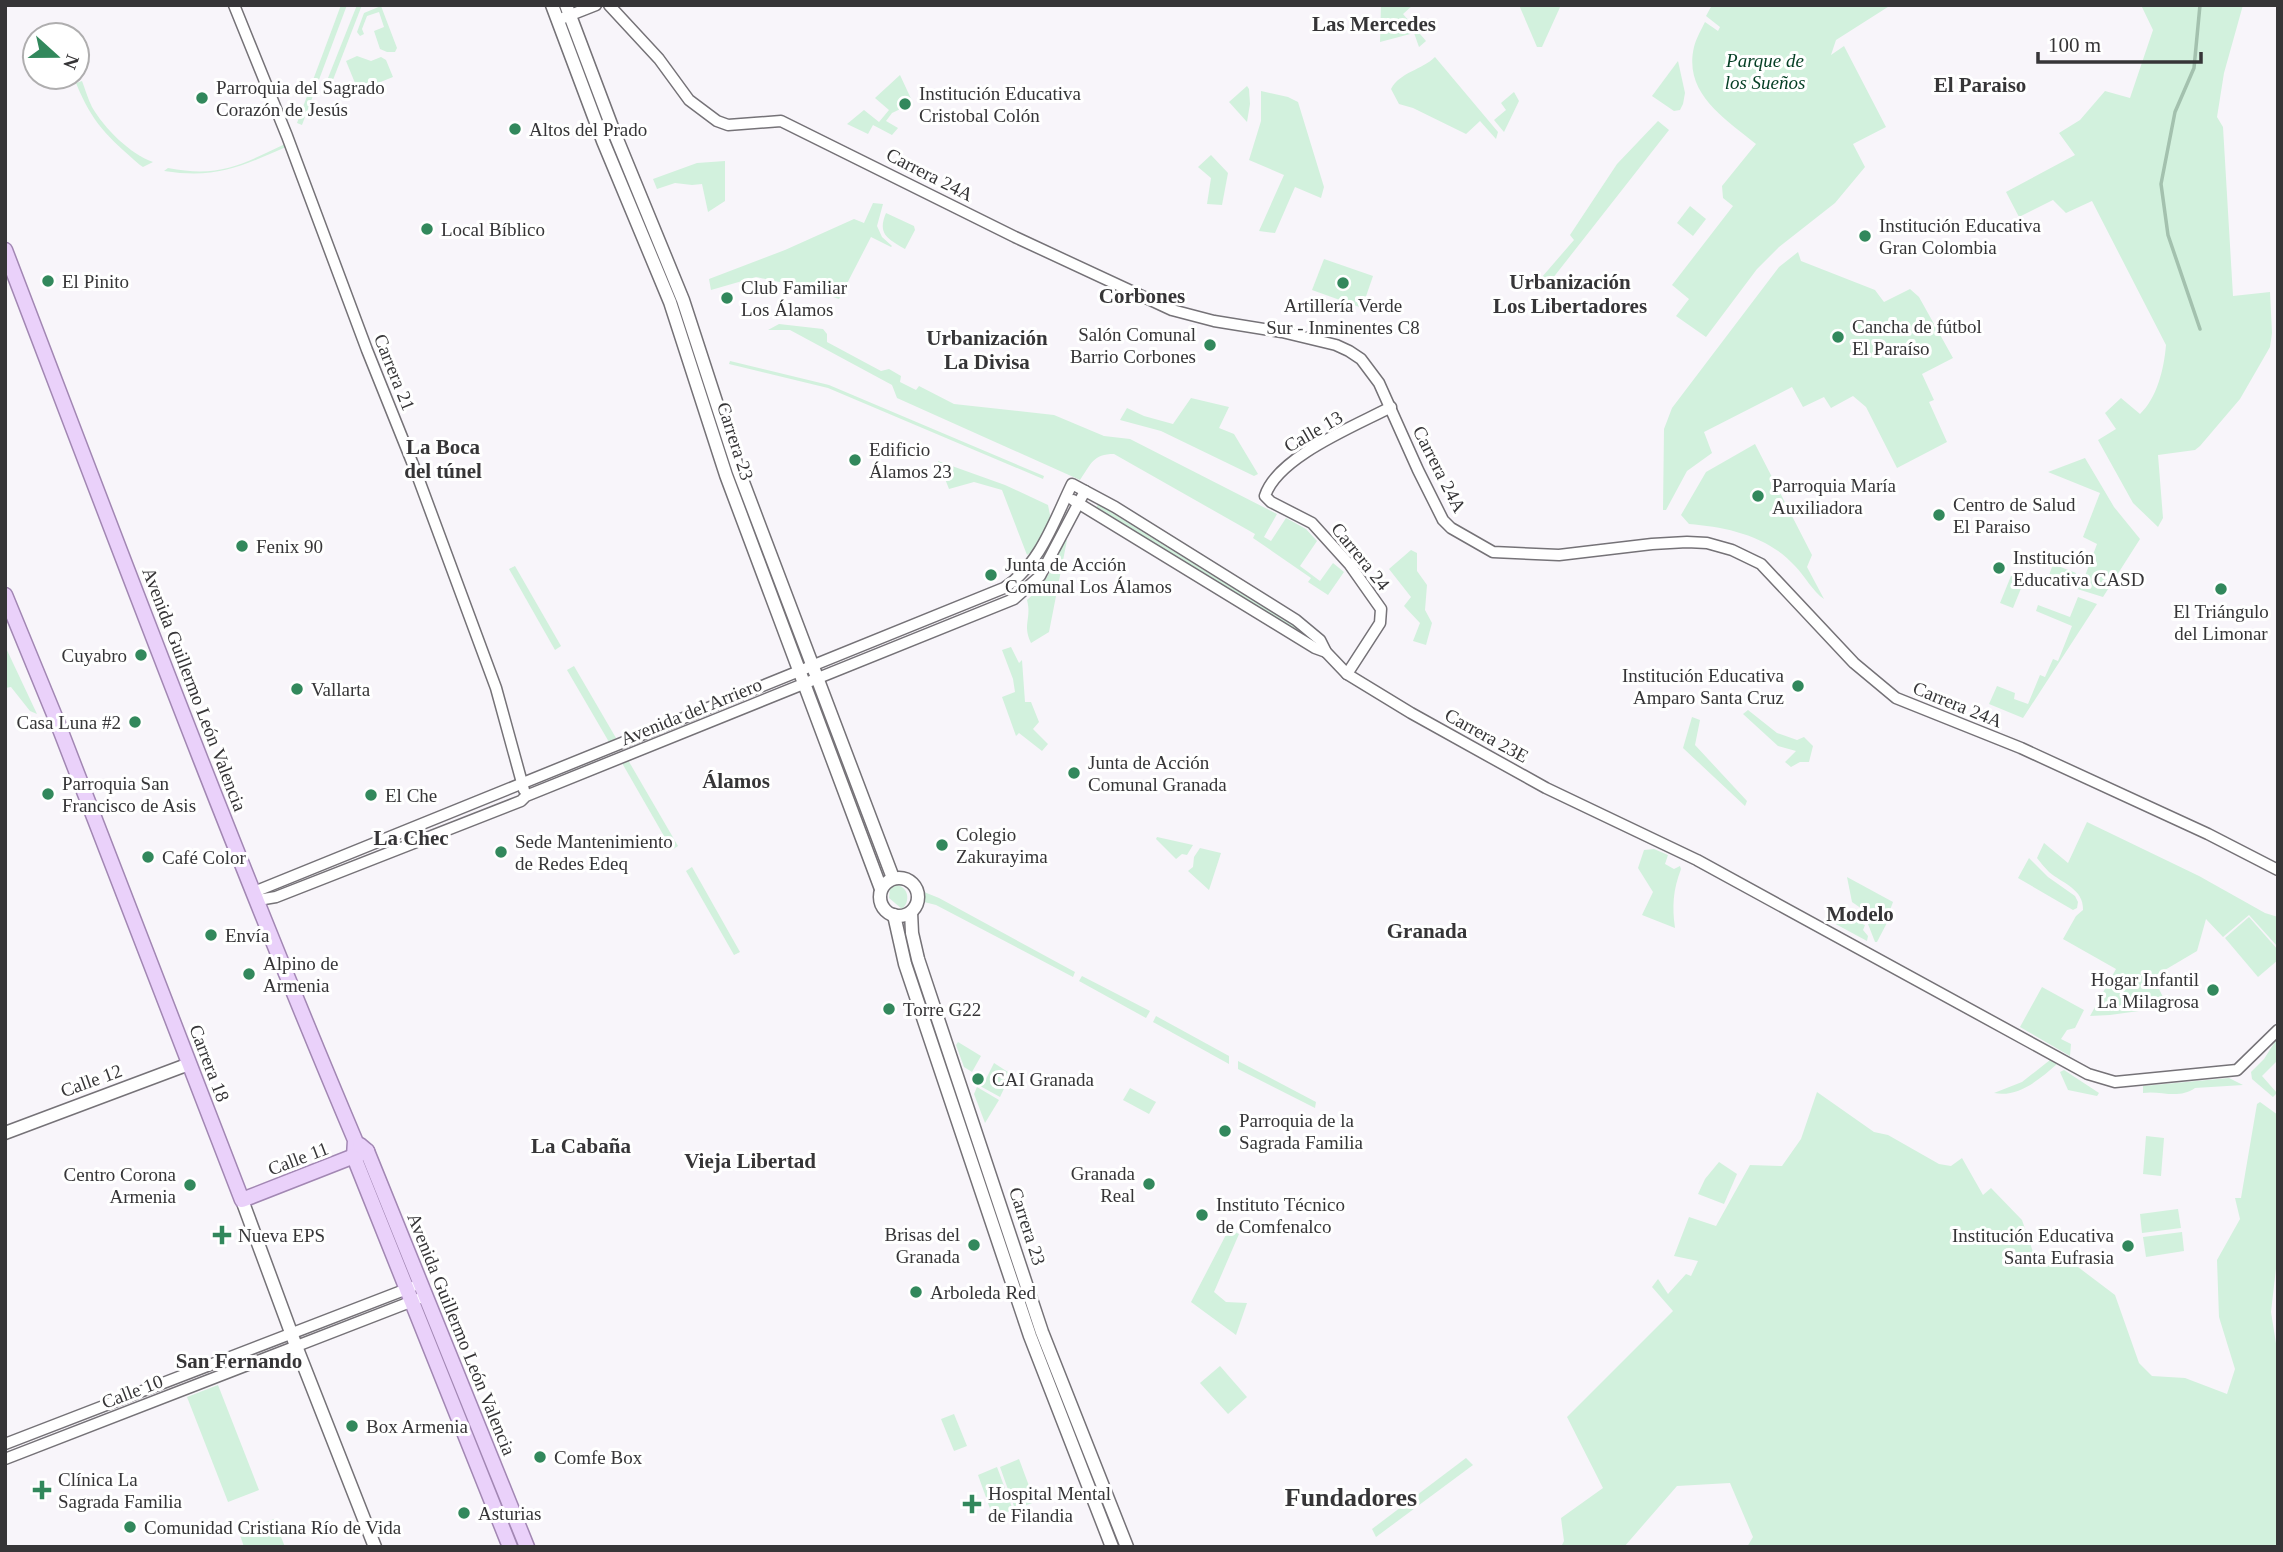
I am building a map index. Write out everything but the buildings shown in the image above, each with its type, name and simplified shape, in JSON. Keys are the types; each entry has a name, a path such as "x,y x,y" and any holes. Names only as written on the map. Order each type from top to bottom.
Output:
{"main road":[{"name":"Carrera 23","path":"552,5 565,14 683,300 738,470 892,878"},
{"name":"Carrera 23","path":"565,14 600,133 670,302 726,475 881,889"},
{"name":"Avenida Guillermo León Valencia","path":"5,250 169,681 303,1019 355,1140 409,1295 510,1547"},
{"name":"Carrera 18","path":"5,595 58,724 374,1547"},
{"path":"892,878 909,879 917,888 918,901 911,912 901,916 894,915 881,904 881,889 892,878"},
{"name":"Carrera 23","path":"911,912 912,933 919,959 1042,1332 1127,1547"},
{"name":"Carrera 23","path":"894,915 905,964 1027,1327 1112,1547"},
{"name":"Calle 12","path":"5,1133 189,1064"},
{"name":"Avenida Guillermo León Valencia","path":"360,1154 424,1289 527,1547"},
{"name":"Calle 11","path":"242,1200 360,1154"}],"street":[{"name":"Carrera 21","path":"234,5 293,151 496,688 526,796"},
{"path":"565,14 596,5"},
{"name":"Carrera 24A","path":"609,5 653,52 689,100 717,121 728,125 781,121 1172,310 1336,345 1361,359 1379,383 1443,520 1451,528 1493,552 1559,555 1687,542 1707,543 1732,550 1761,564 1831,641 1872,680 1896,698 2021,748 2208,834 2278,870"},
{"name":"Calle 13","path":"1265,496 1268,486 1281,471 1311,450 1391,407"},
{"name":"Avenida del Arriero","path":"256,896 523,783 1004,587 1020,578 1032,564 1072,484"},
{"name":"Carrera 23E","path":"1072,484 1296,620 1320,640 1326,652 1348,674 1411,713 1546,788 1697,860 2099,1079 2115,1082 2135,1081 2237,1070 2278,1030"},
{"name":"Avenida del Arriero","path":"256,896 276,898 1014,599 1040,576 1085,491"},
{"name":"Carrera 23E","path":"1066,496 1315,648 1326,652"},
{"name":"Carrera 24","path":"1265,496 1271,502 1312,523 1350,565 1381,609 1380,623 1348,674"},
{"path":"1004,587 1014,599"},
{"name":"Calle 10","path":"5,1460 424,1289"},
{"name":"Calle 10","path":"5,1444 294,1340"}],"green space":[{"path":"341,5 347,5 302,125 297,123"},
{"path":"357,5 362,5 331,85 326,83"},
{"path":"1381,5 1413,5 1403,14 1426,41 1419,47 1414,33 1380,42"},
{"path":"1519,5 1561,5 1542,47 1537,47"},
{"name":"Parque de los Sueños","path":"1712,5 1891,5 1836,40 1831,55 1844,46 1886,127 1853,144 1865,167 1835,203 1779,247 1757,269 1706,337 1676,316 1689,299 1672,285 1733,206 1723,198 1722,186 1756,144 1720,115 1701,92 1695,78 1692,64 1700,31 1705,22 1718,31 1720,27 1706,16"},
{"path":"2141,5 2243,5 2224,73 2217,117 2223,127 2233,296 2270,292 2272,333 2270,347 2240,399 2200,446 2195,450 2158,455 2163,518 2158,527 2133,503 2098,440 2116,429 2105,413 2121,398 2140,414 2146,407 2159,382 2166,345 2092,201 2066,213 2053,200 2019,217 2006,192 2075,155 2059,133 2080,120 2105,91 2130,98 2153,30"},
{"path":"381,6 397,48 395,52 380,49 374,31 384,27 379,12 367,16 362,29 364,34 360,36 357,32 364,13"},
{"path":"357,56 371,61 381,57 386,60 393,77 353,93 350,86 355,83 346,61"},
{"path":"1435,57 1498,132 1496,139 1480,121 1466,134 1399,104 1391,89 1395,83"},
{"path":"1678,61 1685,93 1680,110 1674,111 1652,96"},
{"path":"900,75 913,103 892,113 886,121 898,128 892,135 873,125 868,134 847,124 864,110 879,122 889,110 875,98"},
{"path":"1247,86 1250,104 1247,122 1229,102"},
{"path":"80,91 86,91 92,107 111,132 135,153 153,162 143,167 119,146 88,109"},
{"path":"1261,91 1298,102 1324,187 1321,198 1295,187 1275,233 1259,231 1284,175 1249,160 1261,121"},
{"path":"1514,92 1519,101 1504,132 1494,120 1506,110 1501,103"},
{"path":"1658,121 1669,130 1549,283 1543,284 1542,277 1574,240 1570,235 1617,164"},
{"path":"285,144 286,147 227,169 199,173 164,171 168,168 202,171 229,168"},
{"path":"1211,155 1228,173 1222,205 1207,204 1211,178 1198,167"},
{"path":"725,161 725,201 708,212 702,184 675,183 657,189 653,179 697,163"},
{"path":"873,203 883,204 877,226 882,237 892,246 871,237 839,299 807,288 756,277 711,290 709,279 785,250 854,219 864,223"},
{"path":"1690,206 1706,219 1693,236 1677,223"},
{"path":"886,213 914,226 915,230 905,249 886,235 883,226"},
{"path":"1798,252 1801,261 1875,290 1884,302 1910,289 1919,297 1953,358 1922,374 1934,400 1929,402 1947,442 1897,468 1866,407 1853,396 1831,408 1824,397 1803,407 1792,387 1704,432 1712,453 1687,471 1666,510 1663,510 1664,429 1672,408 1779,267"},
{"name":"Artillería Verde Sur - Inminentes C8","path":"1324,259 1373,276 1362,308 1312,290"},
{"path":"779,324 823,329 827,334 827,342 881,371 889,369 901,376 900,382 916,390 919,386 954,404 1054,415 1104,436 1130,439 1277,514 1264,537 1271,541 1286,518 1306,529 1317,541 1300,566 1320,581 1333,563 1344,572 1328,595 1308,582 1311,578 1253,538 1255,534 1114,454 1097,458 1080,480 897,398 892,385 790,330 768,330"},
{"path":"730,361 829,385 1044,476 1043,479 828,388 729,364"},
{"path":"1191,398 1229,407 1219,428 1234,434 1258,474 1254,476 1161,431 1120,420 1127,408 1173,424"},
{"path":"1755,444 1812,555 1807,567 1824,599 1795,566 1772,547 1732,531 1689,524 1681,515 1706,472"},
{"path":"2085,458 2114,507 2140,539 2103,597 2074,588 2079,574 2085,576 2097,544 2083,537 2100,493 2048,472"},
{"path":"938,461 1005,485 1048,505 1051,520 1031,552 1027,555 1002,490 974,482 949,489"},
{"path":"1098,504 1305,633 1303,637 1096,508"},
{"path":"1065,539 1067,540 1049,632 1031,643 1027,631 1027,600 1050,572"},
{"path":"1411,550 1417,553 1417,571 1427,585 1425,610 1432,623 1426,645 1413,641 1420,623 1404,606 1411,597 1389,569"},
{"path":"2053,564 2076,573 2070,587 2048,578"},
{"path":"515,566 561,646 555,650 509,569"},
{"path":"2013,571 2026,576 2013,608 2000,603"},
{"path":"2078,597 2097,604 2023,718 1989,704 1997,686 2015,693 2014,699 2028,704 2040,675 2045,677 2053,659 2058,661 2072,626 2036,611 2038,605 2070,617"},
{"path":"5,646 37,714 30,711 11,687 5,688"},
{"path":"1011,647 1019,663 1022,660 1025,702 1031,702 1039,722 1033,729 1048,744 1042,751 1019,733 1016,736 1002,697 1015,692 1002,650"},
{"path":"574,666 616,738 609,742 567,670"},
{"path":"1748,710 1777,733 1797,740 1804,737 1813,746 1809,762 1800,762 1791,767 1785,762 1796,751 1778,746 1743,714"},
{"path":"1692,717 1700,720 1695,745 1747,801 1745,806 1683,748"},
{"path":"628,760 678,846 672,850 622,763"},
{"path":"2087,822 2199,876 2265,913 2278,917 2278,947 2249,915 2223,937 2206,919 2197,951 2153,977 2168,1007 2090,1016 2116,969 2063,939 2076,916 2083,910 2082,903 2071,887 2049,872 2037,858 2044,843 2068,863"},
{"path":"1157,837 1193,845 1187,855 1182,854 1176,859"},
{"path":"1200,848 1221,853 1209,890 1188,871 1193,867 1194,857"},
{"path":"1654,849 1668,855 1665,864 1674,869 1680,866 1681,869 1674,898 1675,928 1642,915 1653,892 1638,868 1644,850"},
{"path":"2029,858 2048,877 2075,896 2077,908 2073,910 2018,878"},
{"path":"692,867 740,952 734,955 686,871"},
{"path":"1847,877 1893,902 1890,910 1868,913 1852,902"},
{"path":"897,885 904,888 907,895 907,902 902,909 889,898 890,888"},
{"path":"924,892 1075,972 1073,977 936,905 924,902"},
{"path":"1887,913 1891,915 1875,942 1868,924"},
{"path":"1850,916 1852,920 1865,925 1863,930 1868,936 1867,941 1830,921"},
{"path":"2249,917 2278,950 2278,960 2258,977 2225,938"},
{"path":"1082,976 1150,1011 1146,1018 1079,981"},
{"path":"2042,987 2084,1010 2075,1028 2067,1030 2061,1039 2071,1044 2070,1056 2020,1027"},
{"path":"1156,1016 1229,1056 1229,1064 1153,1022"},
{"path":"2278,1037 2278,1060 2262,1076 2277,1093 2273,1097 2252,1079 2251,1072 2264,1059"},
{"path":"958,1042 981,1056 972,1072 964,1067 956,1045"},
{"path":"2050,1060 2057,1064 2028,1086 2012,1093 1994,1093 2022,1082"},
{"path":"1238,1061 1316,1102 1315,1108 1238,1069"},
{"path":"994,1063 1011,1074 1000,1097 971,1081 975,1073 986,1079"},
{"path":"2064,1070 2099,1093 2097,1096 2068,1090 2060,1072"},
{"path":"2229,1078 2243,1085 2195,1088 2176,1094 2143,1093 2143,1086"},
{"path":"977,1087 999,1100 985,1123 974,1094"},
{"path":"1130,1088 1156,1102 1149,1114 1123,1100"},
{"path":"1817,1092 1874,1132 1888,1135 1939,1164 1951,1166 1962,1158 1983,1195 1991,1188 2022,1220 2033,1252 2051,1264 2067,1263 2078,1267 2115,1295 2139,1363 2152,1376 2185,1378 2227,1394 2235,1369 2219,1317 2217,1260 2240,1219 2235,1198 2241,1198 2257,1104 2260,1102 2278,1115 2278,1251 2271,1312 2278,1356 2278,1547 1747,1547 1753,1537 1730,1483 1677,1486 1624,1547 1561,1547 1564,1541 1561,1518 1603,1488 1567,1417 1673,1311 1652,1287 1658,1279 1668,1294 1686,1274 1691,1276 1698,1261 1674,1256 1689,1217 1716,1226 1750,1165 1782,1166 1801,1139"},
{"path":"2146,1136 2164,1138 2161,1176 2143,1174"},
{"path":"1719,1162 1737,1174 1724,1204 1698,1194 1705,1179"},
{"path":"2178,1209 2181,1228 2142,1233 2140,1214"},
{"path":"1229,1229 1239,1234 1214,1292 1226,1302 1247,1303 1236,1335 1191,1302"},
{"path":"2182,1232 2184,1251 2146,1257 2143,1237"},
{"path":"1220,1366 1247,1397 1228,1414 1200,1383"},
{"path":"218,1385 259,1490 228,1502 187,1397"},
{"path":"954,1414 967,1446 954,1451 941,1419"},
{"path":"1466,1458 1473,1465 1376,1537 1372,1529"},
{"path":"1019,1459 1035,1502 1015,1509 1000,1467"},
{"path":"997,1467 1013,1510 993,1517 978,1475"},
{"path":"274,1519 285,1547 244,1547 239,1532"}],"waterway":[{"path":"2200,5 2194,68 2175,112 2161,184 2168,235 2200,329"}],"place":[{"name":"Parroquia del Sagrado Corazón de Jesús","path":"202,98"},
{"name":"Institución Educativa Cristobal Colón","path":"905,104"},
{"name":"Altos del Prado","path":"515,129"},
{"name":"Local Bíblico","path":"427,229"},
{"name":"Institución Educativa Gran Colombia","path":"1865,236"},
{"name":"El Pinito","path":"48,281"},
{"name":"Artillería Verde Sur - Inminentes C8","path":"1343,283"},
{"name":"Club Familiar Los Álamos","path":"727,298"},
{"name":"Cancha de fútbol El Paraíso","path":"1838,337"},
{"name":"Salón Comunal Barrio Corbones","path":"1210,345"},
{"name":"Edificio Álamos 23","path":"855,460"},
{"name":"Parroquia María Auxiliadora","path":"1758,496"},
{"name":"Centro de Salud El Paraiso","path":"1939,515"},
{"name":"Fenix 90","path":"242,546"},
{"name":"Institución Educativa CASD","path":"1999,568"},
{"name":"Junta de Acción Comunal Los Álamos","path":"991,575"},
{"name":"El Triángulo del Limonar","path":"2221,589"},
{"name":"Cuyabro","path":"141,655"},
{"name":"Institución Educativa Amparo Santa Cruz","path":"1798,686"},
{"name":"Vallarta","path":"297,689"},
{"name":"Casa Luna #2","path":"135,722"},
{"name":"Junta de Acción Comunal Granada","path":"1074,773"},
{"name":"Parroquia San Francisco de Asis","path":"48,794"},
{"name":"El Che","path":"371,795"},
{"name":"Colegio Zakurayima","path":"942,845"},
{"name":"Sede Mantenimiento de Redes Edeq","path":"501,852"},
{"name":"Café Color","path":"148,857"},
{"name":"Envía","path":"211,935"},
{"name":"Alpino de Armenia","path":"249,974"},
{"name":"Hogar Infantil La Milagrosa","path":"2213,990"},
{"name":"Torre G22","path":"889,1009"},
{"name":"CAI Granada","path":"978,1079"},
{"name":"Parroquia de la Sagrada Familia","path":"1225,1131"},
{"name":"Granada Real","path":"1149,1184"},
{"name":"Centro Corona Armenia","path":"190,1185"},
{"name":"Instituto Técnico de Comfenalco","path":"1202,1215"},
{"name":"Nueva EPS","path":"222,1235"},
{"name":"Brisas del Granada","path":"974,1245"},
{"name":"Institución Educativa Santa Eufrasia","path":"2128,1246"},
{"name":"Arboleda Red","path":"916,1292"},
{"name":"Box Armenia","path":"352,1426"},
{"name":"Comfe Box","path":"540,1457"},
{"name":"Clínica La Sagrada Familia","path":"42,1490"},
{"name":"Hospital Mental de Filandia","path":"972,1504"},
{"name":"Asturias","path":"464,1513"},
{"name":"Comunidad Cristiana Río de Vida","path":"130,1527"}],"district":[{"name":"Las Mercedes","path":"1374,24"},
{"name":"El Paraiso","path":"1980,85"},
{"name":"Urbanización Los Libertadores","path":"1570,294"},
{"name":"Corbones","path":"1142,296"},
{"name":"Urbanización La Divisa","path":"987,350"},
{"name":"La Boca del túnel","path":"443,459"},
{"name":"Álamos","path":"736,781"},
{"name":"La Chec","path":"411,838"},
{"name":"Modelo","path":"1860,914"},
{"name":"Granada","path":"1427,931"},
{"name":"La Cabaña","path":"581,1146"},
{"name":"Vieja Libertad","path":"750,1161"},
{"name":"San Fernando","path":"239,1361"},
{"name":"Fundadores","path":"1351,1497"}]}
